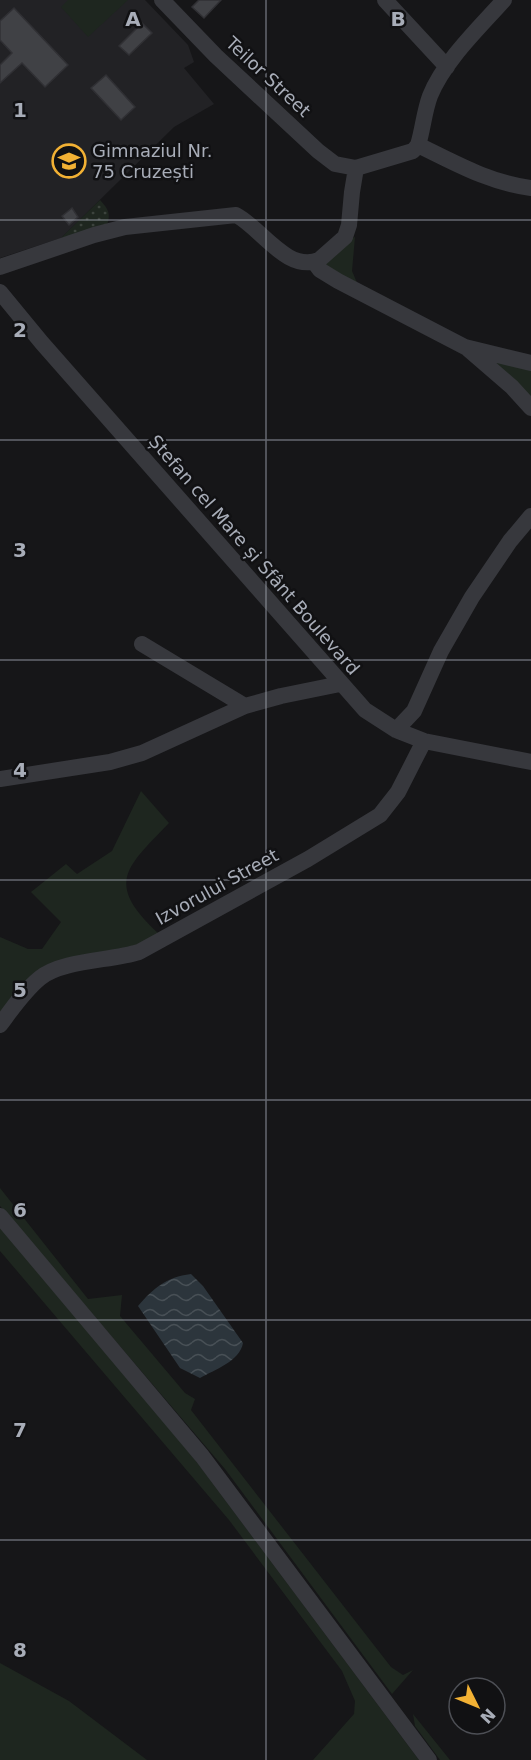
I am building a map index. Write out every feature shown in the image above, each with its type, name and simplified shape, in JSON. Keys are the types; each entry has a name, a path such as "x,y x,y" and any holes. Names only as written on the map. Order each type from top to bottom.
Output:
{"street":[{"name":"Teilor Street","path":"162,0 216,56 318,151 335,164 356,168"},
{"path":"385,0 447,67"},
{"path":"0,267 94,235 125,227 236,215 286,255 298,262 314,262 345,237 349,225 351,192 356,168 413,151 418,146 430,96 447,67 504,0"},
{"path":"418,146 486,177 506,184 531,188"},
{"path":"314,262 320,270 332,278 465,347 512,387 531,408"},
{"name":"Ștefan cel Mare și Sfânt Boulevard","path":"0,292 340,684 366,710 396,730 424,741 531,762"},
{"path":"465,347 531,363"},
{"path":"396,730 414,711 441,651 472,597 510,541 531,516"},
{"path":"142,644 245,706"},
{"path":"0,779 110,762 142,753 245,706 340,684"},
{"name":"Izvorului Street","path":"0,1025 13,1007 41,978 62,968 139,952 308,859 380,815 398,792 424,741"},
{"path":"0,1216 202,1456 429,1760"}],"shaded area":[{"name":"Gimnaziul Nr. 75 Cruzești","path":"0,0 145,0 188,45 194,62 184,68 214,104 174,127 61,238 0,258"},
{"path":"68,0 128,0 88,37 61,7"},
{"path":"100,200 108,211 107,225 61,238"},
{"path":"355,237 352,271 358,285 325,267 324,260"},
{"path":"479,353 531,366 531,402"},
{"path":"141,791 169,823 132,864 127,876 127,888 131,901 159,934 144,943 64,963 0,1017 0,937 28,949 42,949 61,922 31,892 66,864 77,874 112,851"},
{"path":"0,1188 88,1299 122,1295 120,1316 185,1393 195,1399 191,1410 391,1667 403,1675 413,1670 392,1694 225,1469 0,1206"},
{"path":"0,1226 193,1457 419,1760 313,1760 354,1714 355,1701 342,1671 229,1520 0,1251"},
{"path":"0,1663 69,1701 147,1760 0,1760"},
{"path":"413,1714 450,1760 440,1760 415,1726"}],"water":[{"path":"191,1274 203,1286 243,1343 232,1360 200,1378 180,1368 138,1306 161,1284 182,1275"}],"building":[{"path":"199,0 221,0 204,18 192,7"},
{"path":"14,8 68,65 45,87 22,63 0,83 0,65 12,53 0,40 0,21"},
{"path":"142,23 152,33 129,55 119,46"},
{"path":"106,75 135,107 121,120 91,88"},
{"path":"72,208 78,217 69,225 62,216"}],"place":[{"name":"Gimnaziul Nr. 75 Cruzești","path":"69,161"}]}
